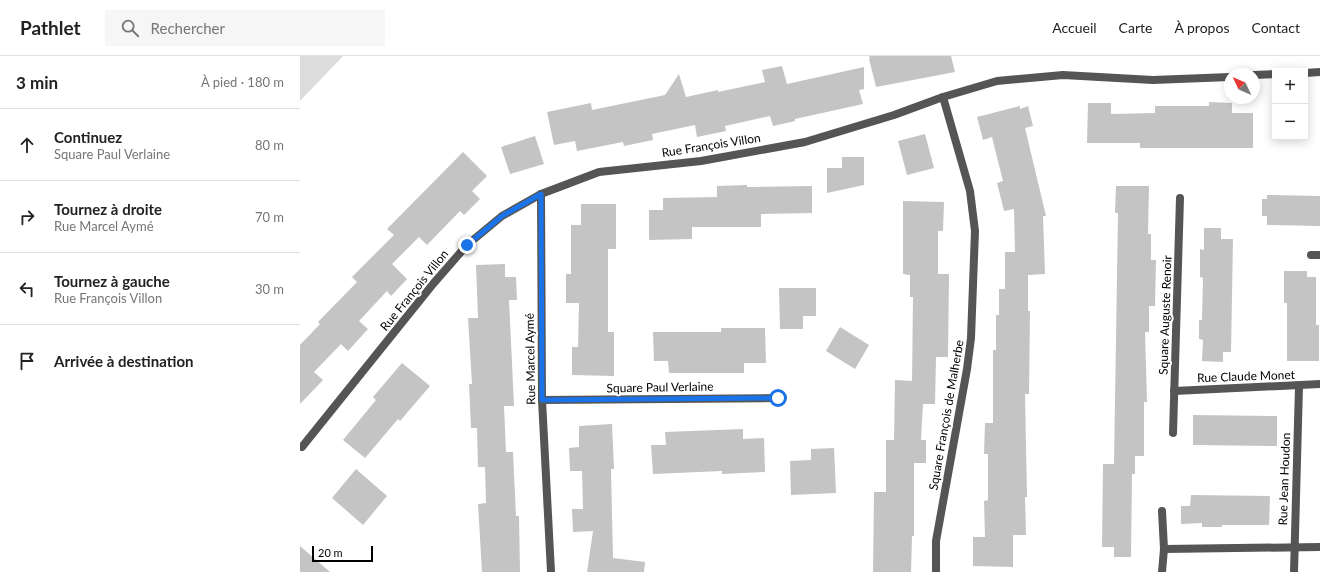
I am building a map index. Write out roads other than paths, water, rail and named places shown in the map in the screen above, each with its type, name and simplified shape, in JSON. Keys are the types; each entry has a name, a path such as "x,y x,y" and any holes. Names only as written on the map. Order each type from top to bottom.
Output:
{"street":[{"path":"1308,73 1320,72"},
{"path":"1260,75 1272,74"},
{"name":"Rue François Villon","path":"302,447 428,290 467,245 502,216 541,194 599,172 701,161 805,142 894,115 943,97 997,82 1063,75 1153,80 1224,76"},
{"name":"Square François de Malherbe","path":"936,572 936,541 967,369 971,338 975,231 970,191 943,97"},
{"name":"Rue Marcel Aymé","path":"541,194 542,400 551,572"},
{"name":"Square Auguste Renoir","path":"1173,433 1180,198"},
{"path":"1311,255 1320,255"},
{"name":"Rue Claude Monet","path":"1174,391 1320,384"},
{"name":"Rue Jean Houdon","path":"1294,572 1299,386"},
{"name":"Square Paul Verlaine","path":"542,400 778,398"},
{"path":"1162,511 1164,549 1162,572"},
{"path":"1164,549 1320,547"}]}
